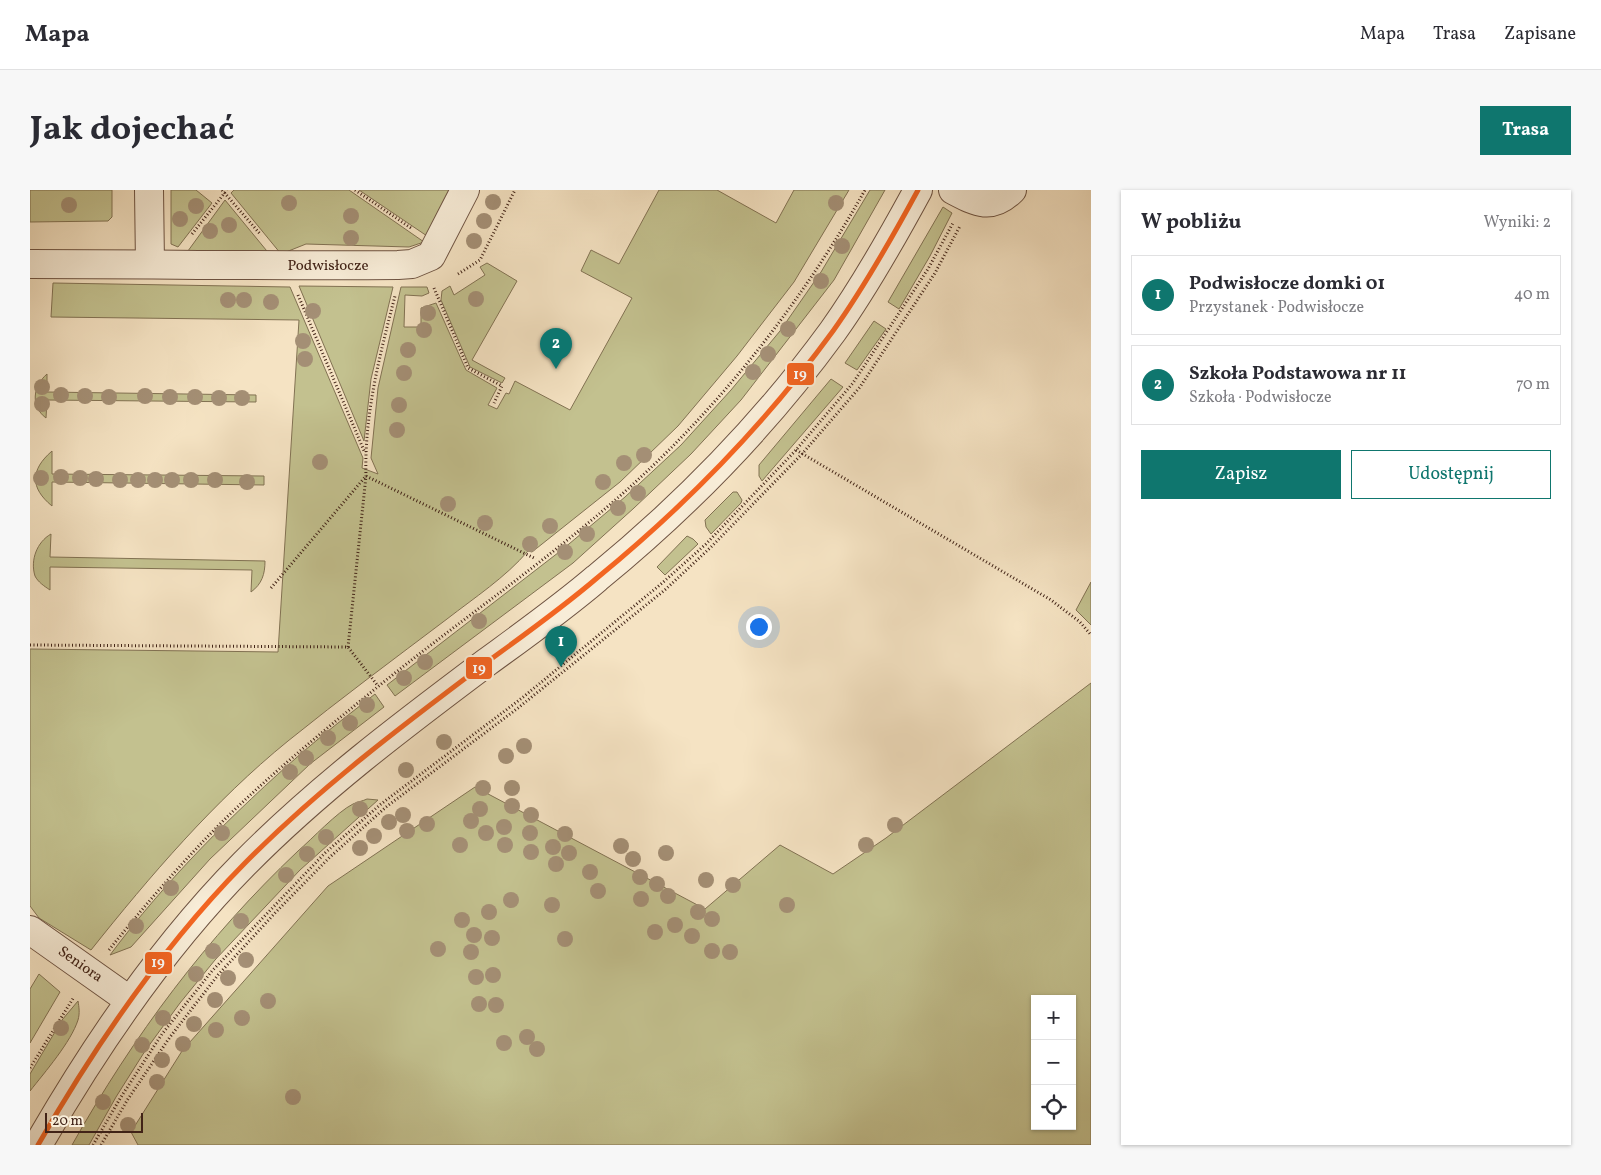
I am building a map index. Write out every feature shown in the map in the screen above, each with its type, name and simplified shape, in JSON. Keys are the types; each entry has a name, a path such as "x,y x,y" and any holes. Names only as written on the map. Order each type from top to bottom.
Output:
{"street":[{"path":"149,190 150,264"},
{"name":"Podwisłocze","path":"30,264 284,266 412,264 431,256 465,190"},
{"path":"38,1145 67,1094 129,1000 187,927 244,864 318,796 405,725 598,578 644,538 722,463 779,400 834,329 883,254 918,190"},
{"path":"965,196 988,204 1002,200 1012,190"},
{"name":"Seniora","path":"30,930 129,1000"}],"path":[{"path":"355,190 436,246"},
{"path":"457,275 480,260 515,190"},
{"path":"30,1068 90,973 162,887 224,820 378,686 575,535 632,485 685,434 774,329 812,278 865,190"},
{"path":"190,236 224,191 284,266 304,307 366,455"},
{"path":"94,1145 121,1097 162,1034 212,971 325,853 380,804 522,698 661,584 706,544 796,450 853,383 863,368 928,269 965,196"},
{"path":"101,1145 128,1099 170,1037 218,975 330,857 386,807 518,708 666,589 711,547 802,454 860,387 935,273 965,196"},
{"path":"378,686 348,647 366,476 366,455 376,372 397,288 398,265"},
{"path":"431,281 468,368 502,386 494,402"},
{"path":"434,289 442,284"},
{"path":"796,450 1051,600 1080,622 1091,635"},
{"path":"366,476 536,558"},
{"path":"271,588 366,476"},
{"path":"30,645 348,647"}],"shaded area":[{"path":"30,190 112,190 112,217 108,221 30,222"},
{"path":"171,190 196,190 212,203 178,247 171,244"},
{"path":"234,190 349,190 424,242 409,247 306,244 281,254 231,193"},
{"path":"359,190 456,190 430,238"},
{"path":"659,190 717,190 776,223 794,190 849,190 794,282 737,356 678,426 620,482 532,552 528,551 510,570 489,587 327,710 261,764 184,840 91,950 39,918 30,906 30,649 278,652 299,320 51,317 53,283 290,287 363,458 362,468 378,474 371,458 378,388 401,287 427,287 429,293 422,296 405,295 404,327 421,327 421,308 436,303 466,370 497,388 488,405 497,409 506,393 509,394 515,381 570,410 632,298 581,271 591,250 619,264"},
{"path":"870,190 885,190 834,280 741,400 691,454 573,563 395,696 387,685 563,549 625,497 681,445 731,390 780,331 821,272"},
{"path":"225,200 271,256 185,255"},
{"path":"943,207 952,213 930,256 899,309 888,302"},
{"path":"487,263 517,281 472,360 505,378 502,383 470,367 441,300 442,291 450,286 454,295 485,275 480,267"},
{"path":"299,286 393,287 371,379 364,441"},
{"path":"874,321 886,329 857,370 845,363"},
{"path":"47,374 47,392 256,395 256,402 47,400 46,418 37,408 35,396 39,384"},
{"path":"831,379 843,387 762,481 759,476 759,465"},
{"path":"52,451 52,474 264,476 264,485 52,482 52,506 40,492 36,479 40,465"},
{"path":"733,492 737,492 742,500 741,503 711,534 706,527 705,520"},
{"path":"51,534 50,557 265,561 264,570 260,582 251,592 252,570 50,567 50,590 36,578 33,564 38,547"},
{"path":"687,536 698,544 665,575 657,567"},
{"path":"1091,582 1091,625 1076,610"},
{"path":"1091,683 1091,1145 138,1145 131,1132 182,1051 328,886 475,787 705,909 780,845 833,874 886,838"},
{"path":"375,694 384,707 310,764 210,859 131,947 110,955 154,900 226,823 304,751"},
{"path":"367,799 378,800 300,870 215,960 180,1003 145,1051 89,1145 72,1145 146,1027 202,953 264,884 298,851 340,813 353,804"},
{"path":"39,974 60,992 30,1043 30,989"},
{"path":"78,1001 79,1015 75,1029 57,1057 30,1091 30,1074 62,1020"}],"transit line":[{"name":"19","path":"38,1145 83,1070 132,998 185,929 244,864 272,836 362,758 455,686 557,611 630,550 693,492 752,431 807,365 845,314 878,262 918,190"}],"place":[{"name":"Szkoła Podstawowa nr 11","path":"556,369"},
{"name":"Podwisłocze domki 01","path":"561,667"}]}
